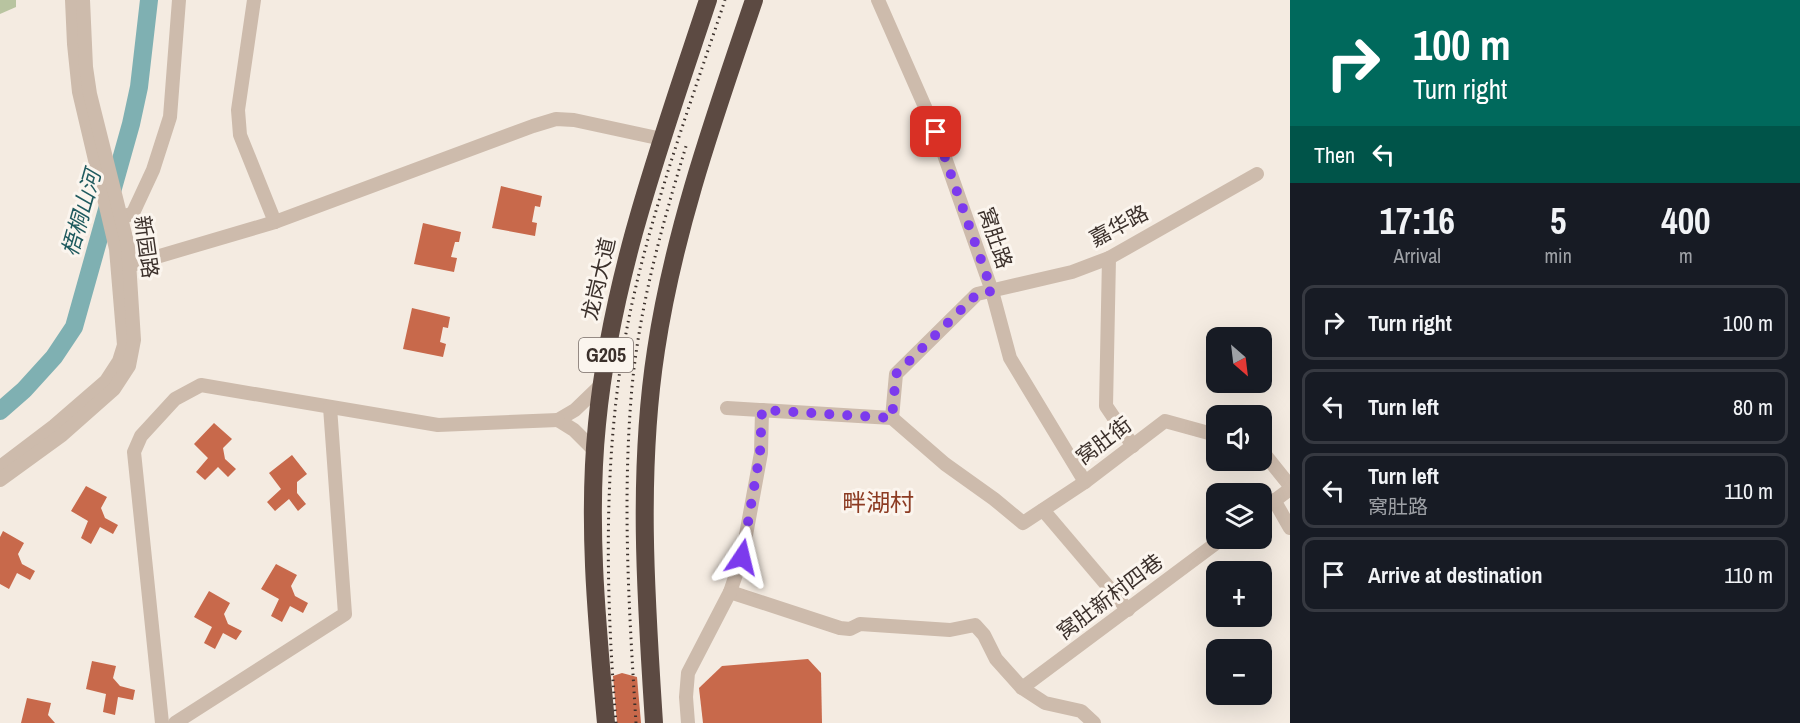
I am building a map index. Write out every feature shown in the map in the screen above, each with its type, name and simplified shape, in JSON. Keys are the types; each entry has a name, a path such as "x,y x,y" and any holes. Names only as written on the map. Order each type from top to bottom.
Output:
{"highway":[{"name":"龙岗大道","path":"606,723 593,566 597,425 602,384 609,336 626,259 708,0"},
{"name":"G205","path":"654,723 646,612 645,457 656,350 682,226 700,162 754,0"}],"street":[{"name":"新园路","path":"0,480 62,435 107,396 129,366 134,340 124,268 114,238 93,152 76,68 72,0"},
{"name":"新园路","path":"0,467 54,426 99,387 119,362 124,340 124,268 128,246 90,98 82,0"},
{"path":"121,218 133,213 153,170 170,117 179,0"},
{"path":"254,0 238,123 240,135 275,222"},
{"name":"窝肚路","path":"878,0 936,132 992,291 1010,358 1085,482"},
{"path":"124,268 275,222 556,119 574,120 662,140"},
{"name":"嘉华路","path":"892,418 896,374 977,294 1072,272 1109,258 1257,174"},
{"path":"1109,258 1106,406 1133,446"},
{"path":"162,723 134,452 141,436 175,399 201,386 438,425 558,420 575,410 602,384"},
{"path":"175,723 345,614 330,407"},
{"path":"727,408 892,418"},
{"path":"688,723 686,697 688,673 730,592 742,557 760,453 762,410"},
{"name":"窝肚街","path":"892,418 945,464 1023,523 1085,482 1165,421 1206,432"},
{"path":"558,420 574,430 596,452"},
{"path":"1272,464 1290,487 1274,500 1290,528"},
{"path":"1042,510 1128,610"},
{"name":"窝肚新村四巷","path":"1023,688 1208,549"},
{"path":"730,592 840,628 850,629 860,624 950,630 975,625 984,635 996,659 1023,688 1045,703 1081,711 1094,723"}],"green space":[{"path":"0,0 16,0 16,7 0,14"}],"building":[{"path":"501,186 542,196 540,207 535,206 532,222 537,223 535,236 492,228"},
{"path":"423,223 461,232 459,242 455,242 451,257 457,258 454,272 414,264"},
{"path":"412,308 450,317 448,328 443,327 440,342 446,344 443,357 403,349"},
{"path":"214,423 232,439 223,448 225,459 236,469 228,477 218,467 205,480 196,472 208,458 194,444"},
{"path":"292,455 307,474 297,482 297,493 306,504 298,511 289,499 275,511 267,502 281,489 269,473"},
{"path":"86,486 107,497 101,508 105,518 118,525 113,534 100,527 91,544 81,538 88,521 71,511"},
{"path":"3,531 24,543 18,554 22,564 35,571 30,580 17,573 9,589 0,584 0,537"},
{"path":"276,564 297,575 291,586 295,596 308,603 303,613 290,606 282,622 271,616 279,599 261,589"},
{"path":"209,591 230,603 224,614 228,624 242,631 236,640 223,633 215,649 204,643 212,627 194,617"},
{"path":"808,659 821,673 822,723 703,723 699,688 722,666"},
{"path":"92,661 116,666 113,678 120,686 135,690 133,700 118,697 115,715 103,712 106,694 86,689"},
{"path":"622,673 637,677 641,723 617,723 613,676"},
{"path":"27,698 51,703 48,715 55,723 21,723"}],"waterway":[{"name":"梧桐山河","path":"0,411 24,390 54,357 74,327 131,124 139,87 149,0"}],"railway":[{"path":"616,723 608,564 609,510 611,457 623,351 652,223 725,0"},
{"path":"636,723 627,513 632,387 647,294 661,233 687,143"}],"district":[{"name":"畔湖村","path":"878,503"}],"route":[{"path":"742,557 760,453 762,410 892,418 896,374 977,294 992,291 936,132"}]}
